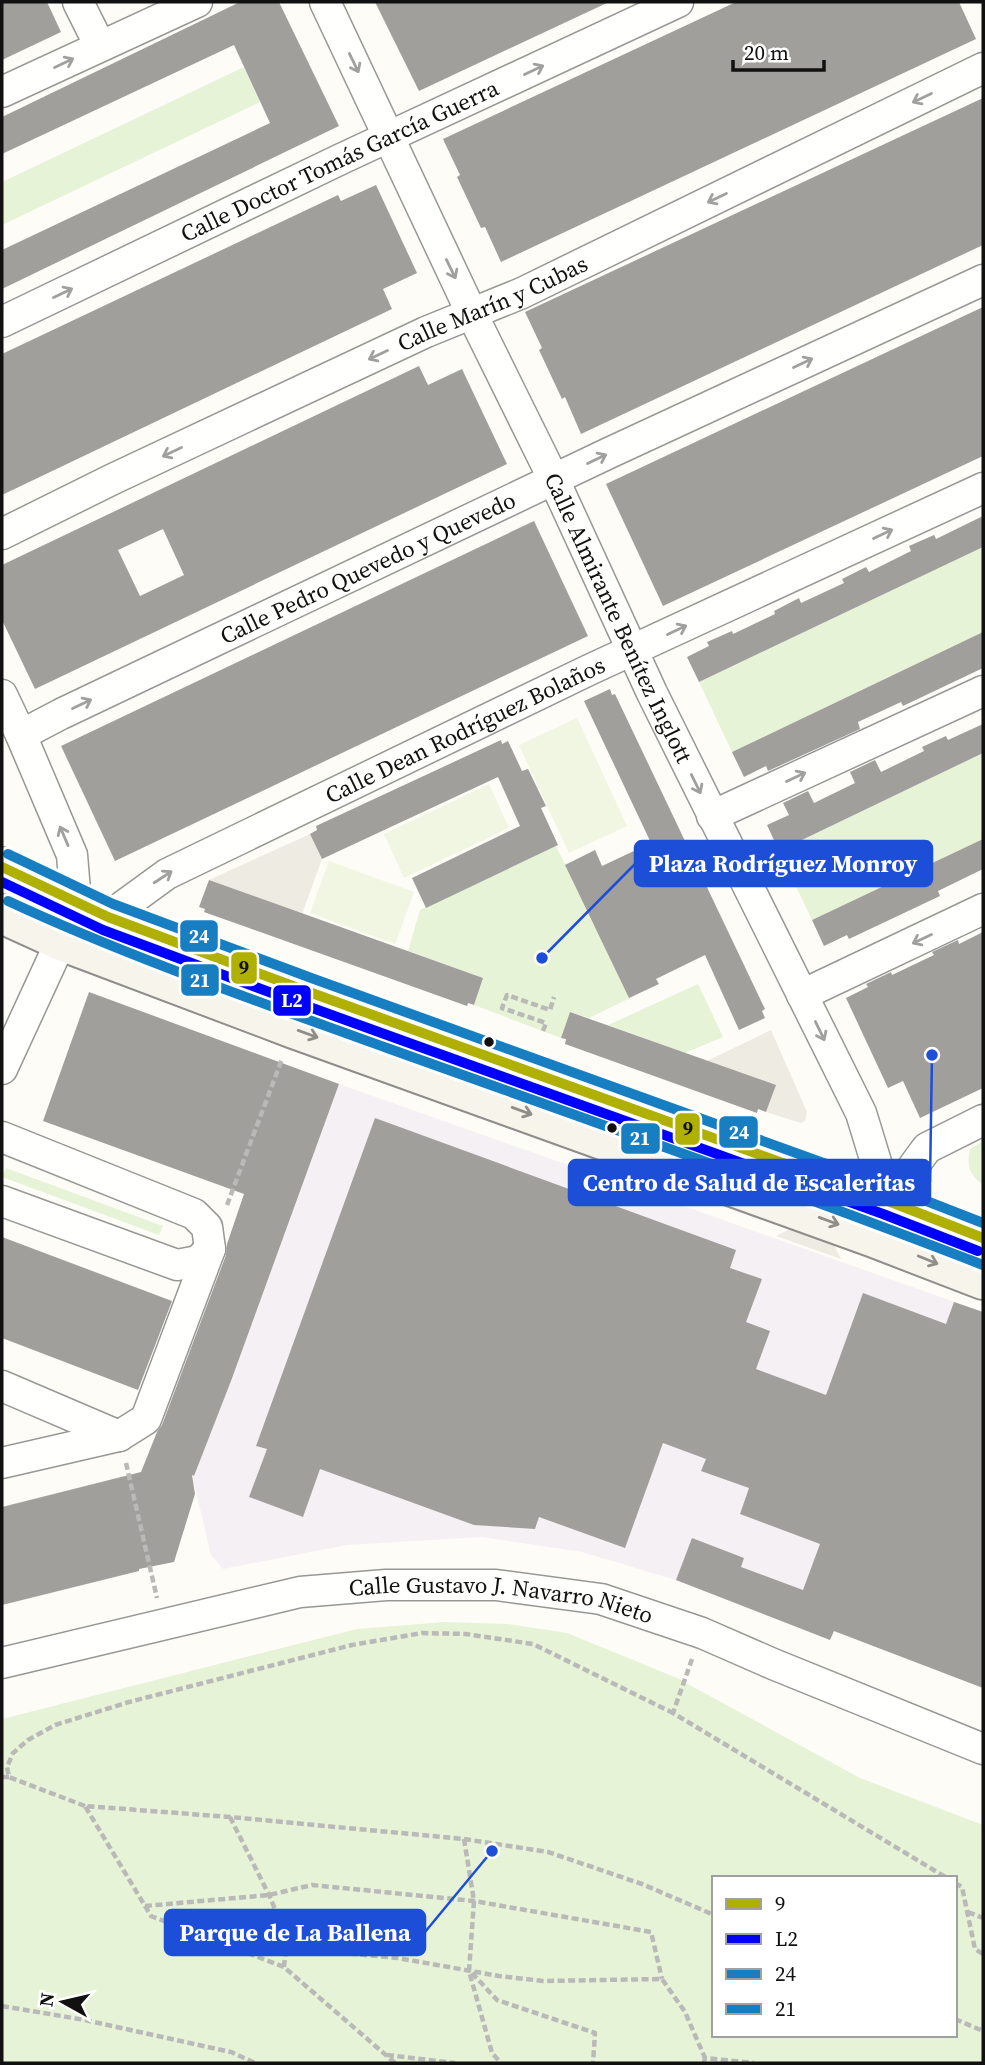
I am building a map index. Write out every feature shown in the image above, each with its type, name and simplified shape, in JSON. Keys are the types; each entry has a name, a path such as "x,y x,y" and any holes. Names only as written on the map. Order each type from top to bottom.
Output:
{"street":[{"path":"78,2 100,46"},
{"path":"2,92 197,2"},
{"name":"Calle Almirante Benítez Inglott","path":"325,2 472,314 554,480 652,693 861,1112 888,1201"},
{"name":"Calle Doctor Tomás García Guerra","path":"2,323 341,159 678,2"},
{"name":"Calle Marín y Cubas","path":"2,534 414,338 522,293 983,68"},
{"name":"Calle Pedro Quevedo y Quevedo","path":"21,735 554,480 983,280"},
{"name":"Calle Dean Rodríguez Bolaños","path":"92,910 589,670 983,488"},
{"path":"712,816 983,691"},
{"path":"2,695 72,855 92,910"},
{"path":"2,867 92,910 322,997 888,1201 983,1238"},
{"path":"802,995 983,909"},
{"path":"2,1069 61,941 92,910"},
{"path":"2,914 61,941 294,1029 874,1238 983,1280"},
{"path":"874,1238 888,1201 927,1148 983,1120"},
{"path":"2,1138 194,1214 207,1227 211,1249 146,1419 119,1436 2,1463"},
{"path":"2,1200 177,1265 198,1261 211,1249"},
{"path":"2,1386 119,1436"},
{"name":"Calle Gustavo J. Navarro Nieto","path":"2,1663 300,1592 386,1585 496,1585 601,1599 702,1633 983,1749"}],"path":[{"path":"543,1031 546,1023 502,1008 507,995 550,1010 554,997"},
{"path":"211,1249 294,1029"},
{"path":"119,1436 164,1626"},
{"path":"9,1777 7,1767 13,1753 28,1740 55,1725 129,1702 352,1645 422,1633 466,1634 533,1644 673,1713 944,1876"},
{"path":"673,1713 702,1633"},
{"path":"2,1777 9,1777 85,1806 464,1839 548,1852 642,1884 712,1914"},
{"path":"85,1806 151,1916 284,1967 395,2063"},
{"path":"230,1817 287,1937 284,1967"},
{"path":"464,1839 474,1901 469,1971 492,2053 501,2063"},
{"path":"957,1884 962,1887 975,1949 983,1954"},
{"path":"144,1906 269,1895 312,1885 474,1901 651,1932 662,1979 685,2012 704,2061 754,2063"},
{"path":"967,1911 983,1918"},
{"path":"287,1937 311,1950 398,1958 543,1981 662,1979"},
{"path":"469,1971 497,2000 595,2033 593,2063"},
{"path":"2,2006 85,2020 231,2052 255,2063"},
{"path":"957,2020 983,2031"},
{"path":"386,2055 456,2063"}],"shaded area":[{"path":"310,834 322,859 302,914 209,880"},
{"path":"771,1030 807,1112 805,1121 801,1123 766,1112 775,1086 707,1061"},
{"path":"339,1084 983,1312 983,1688 834,1631 830,1640 676,1580 582,1552 482,1537 347,1545 223,1569 211,1555 193,1479"},
{"path":"792,1228 833,1243 841,1259 776,1236"}],"green space":[{"path":"244,67 260,102 2,225 2,182"},
{"path":"983,547 983,632 732,752 699,682"},
{"path":"577,718 627,826 569,853 519,745"},
{"path":"983,753 983,839 812,920 779,851"},
{"path":"489,784 509,828 404,878 384,834"},
{"path":"554,842 565,864 571,862 569,873 593,924 634,996 589,1018 570,1012 561,1038 474,1005 483,978 408,951 420,910"},
{"path":"329,861 414,892 395,944 310,913"},
{"path":"698,984 723,1037 685,1053 608,1025"},
{"path":"983,1141 983,1185 972,1174 969,1160 970,1149"},
{"path":"6,1168 163,1226 159,1235 2,1177"},
{"path":"445,1622 508,1624 567,1633 677,1678 860,1778 983,1825 983,2063 2,2063 2,1719 357,1629"}],"building":[{"path":"2,2 47,2 61,32 2,60"},
{"path":"240,2 279,2 339,126 2,289 2,250 270,123 234,45 2,154 2,117"},
{"path":"375,2 609,2 419,91"},
{"path":"736,2 959,2 976,39 501,262 485,227 481,228 443,139"},
{"path":"983,98 983,245 581,434 565,397 562,399 539,350 542,348 525,312"},
{"path":"376,185 417,273 383,289 392,309 2,495 2,354 338,195 341,201"},
{"path":"983,307 983,456 663,606 606,484"},
{"path":"419,366 428,385 462,369 507,464 35,689 2,620 2,565","holes":["163,529 184,575 140,596 118,550"]},
{"path":"983,516 983,547 699,682 687,657 709,646 707,642 732,631 733,634 775,614 774,611 799,598 801,603 844,583 842,579 866,567 869,572 911,551 909,546 934,535 936,539"},
{"path":"534,521 588,636 115,861 61,746"},
{"path":"983,632 983,668 903,706 901,702 858,722 860,729 768,771 766,766 744,777 732,752"},
{"path":"610,689 612,695 615,694 765,1009 762,1011 765,1018 739,1030 705,955 656,979 659,984 629,998 565,865 595,850 602,866 651,843 584,701"},
{"path":"983,724 983,753 779,851 767,825 789,815 783,803 808,791 814,803 855,783 850,772 875,760 881,772 924,751 922,747 946,736 948,740"},
{"path":"501,740 502,744 508,741 522,771 528,769 546,806 541,808 558,845 426,908 412,878 520,826 498,777 322,859 310,834 317,830 316,826"},
{"path":"983,839 983,869 938,891 940,896 849,939 847,935 824,946 812,920"},
{"path":"209,880 483,978 474,1005 468,1003 467,1006 204,912 205,909 199,907"},
{"path":"983,932 983,1088 920,1118 903,1081 888,1088 846,998 868,987 866,984 934,955 932,952 958,940 959,944"},
{"path":"89,992 339,1084 231,1381 194,1476 192,1475 195,1494 174,1562 2,1605 2,1507 141,1472 162,1425 226,1255 227,1244 244,1194 43,1121"},
{"path":"570,1012 776,1085 766,1112 758,1109 757,1113 565,1044 566,1039 561,1038"},
{"path":"375,1118 736,1250 730,1268 762,1279 746,1322 770,1331 756,1369 826,1395 863,1293 946,1324 954,1302 983,1312 983,1688 834,1631 830,1640 676,1580 692,1538 744,1558 741,1567 803,1590 820,1544 740,1514 749,1488 701,1471 706,1459 663,1443 625,1548 539,1517 535,1529 474,1525 320,1469 303,1517 249,1497 267,1449 256,1446"},
{"path":"2,1237 172,1301 138,1390 2,1338"}],"transit line":[{"name":"24","path":"8,854 113,904 983,1223"},
{"name":"9","path":"2,867 108,917 983,1238"},
{"name":"L2","path":"2,882 103,930 978,1251"},
{"name":"21","path":"8,901 101,942 196,979 983,1265"}],"place":[{"name":"Plaza Rodríguez Monroy","path":"542,958"},
{"name":"Centro de Salud de Escaleritas","path":"932,1055"},
{"name":"Parque de La Ballena","path":"492,1851"}]}
